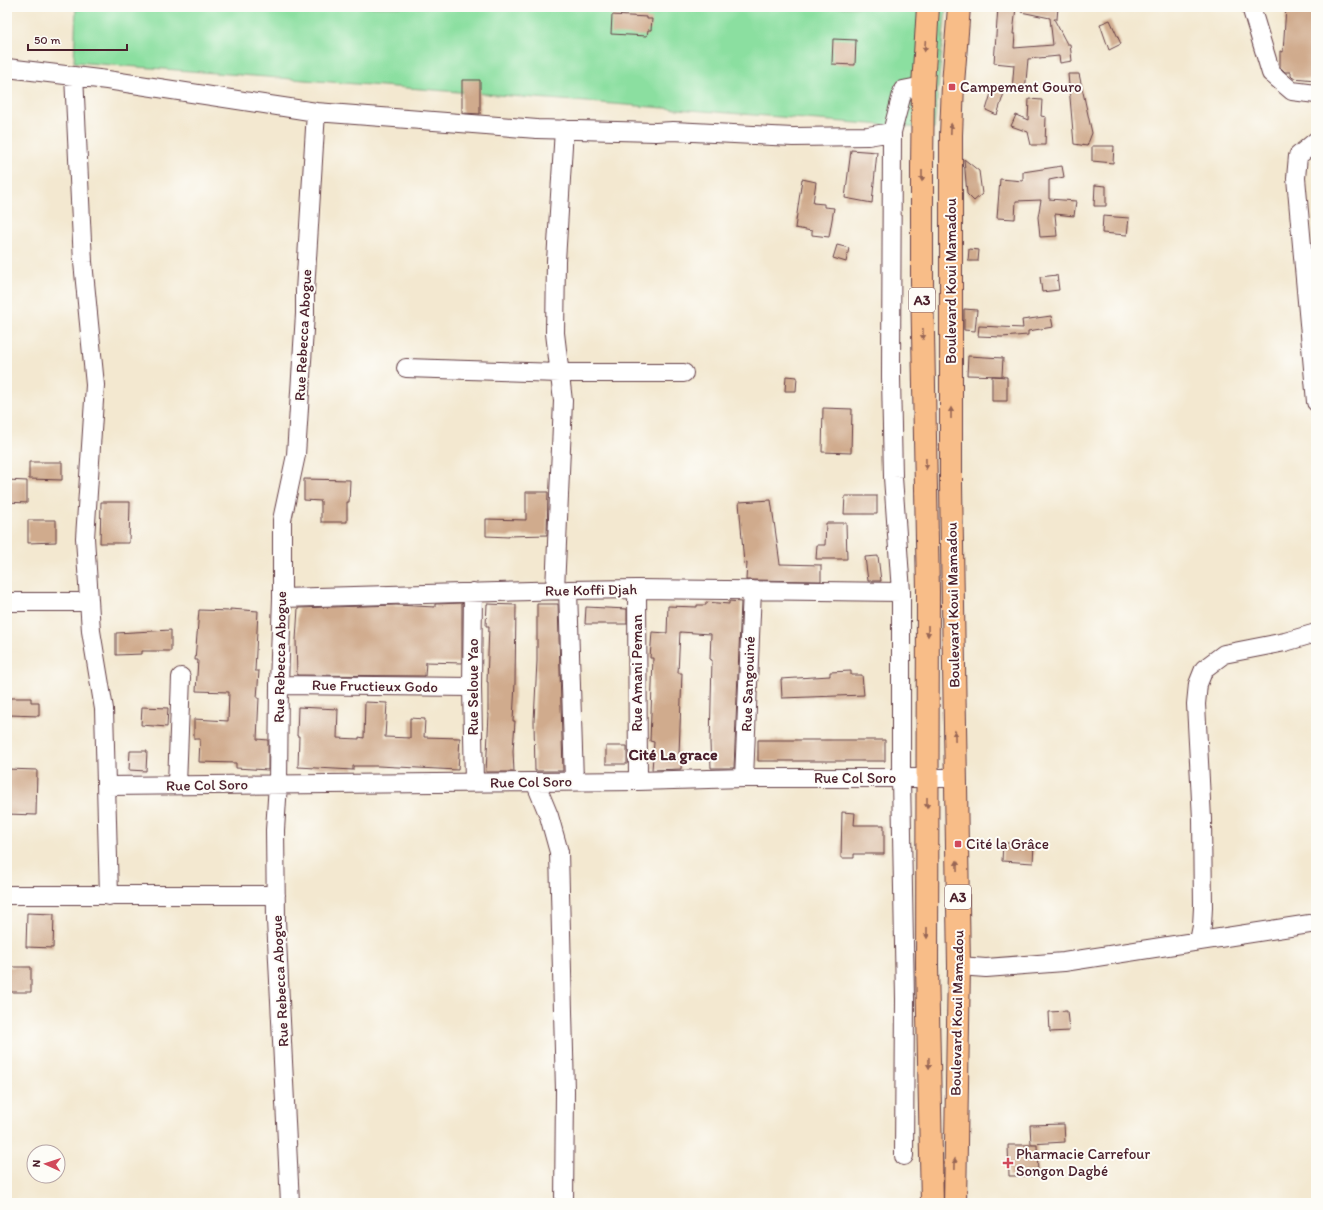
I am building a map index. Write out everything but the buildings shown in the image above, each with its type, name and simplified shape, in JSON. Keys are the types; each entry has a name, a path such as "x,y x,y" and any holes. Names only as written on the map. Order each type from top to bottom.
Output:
{"main road":[{"name":"Boulevard Koui Mamadou","path":"928,7 922,86 922,275 928,592 927,966 932,1203"},
{"name":"Boulevard Koui Mamadou","path":"955,1203 959,966 951,485 951,135 959,7"},
{"path":"927,966 959,966"}],"street":[{"path":"1251,7 1271,73 1292,91 1316,94"},
{"path":"7,68 74,76 316,112 529,128 656,132 673,131 793,137 868,136 892,132"},
{"path":"74,76 84,262 94,385 85,538 91,630 104,709 109,896"},
{"path":"904,1156 905,999 901,778 901,592 892,462 891,378 892,132 903,90 922,86"},
{"name":"Rue Rebecca Abogue","path":"290,1203 276,895 275,830 278,784 282,520 296,455 316,112"},
{"path":"564,129 556,261 555,325 563,401 562,590 574,781"},
{"path":"1316,141 1298,156 1296,178 1316,402"},
{"path":"406,368 560,373 684,373"},
{"name":"Rue Koffi Djah","path":"282,598 637,589 901,592"},
{"name":"Rue Amani Peman","path":"637,589 638,781"},
{"name":"Rue Sangouiné","path":"744,778 752,590"},
{"name":"Rue Seloue Yao","path":"473,592 472,687 474,782"},
{"path":"7,602 89,602"},
{"path":"1199,941 1202,926 1203,907 1202,819 1196,704 1198,684 1204,669 1224,654 1285,642 1316,633"},
{"path":"177,785 181,677"},
{"name":"Rue Fructieux Godo","path":"279,685 472,687"},
{"name":"Rue Col Soro","path":"106,786 638,781 744,778 956,778"},
{"path":"535,782 548,816 559,852 565,1091 564,1203"},
{"path":"7,895 276,895"},
{"path":"959,966 986,968 1064,962 1316,923"}],"green space":[{"path":"76,7 946,7 934,129 74,62"}],"place":[{"name":"Campement Gouro","path":"952,87"},
{"name":"Cité la Grâce","path":"958,844"},
{"name":"Pharmacie Carrefour Songon Dagbé","path":"1008,1163"}],"district":[{"name":"Cité La grace","path":"673,754"}]}
